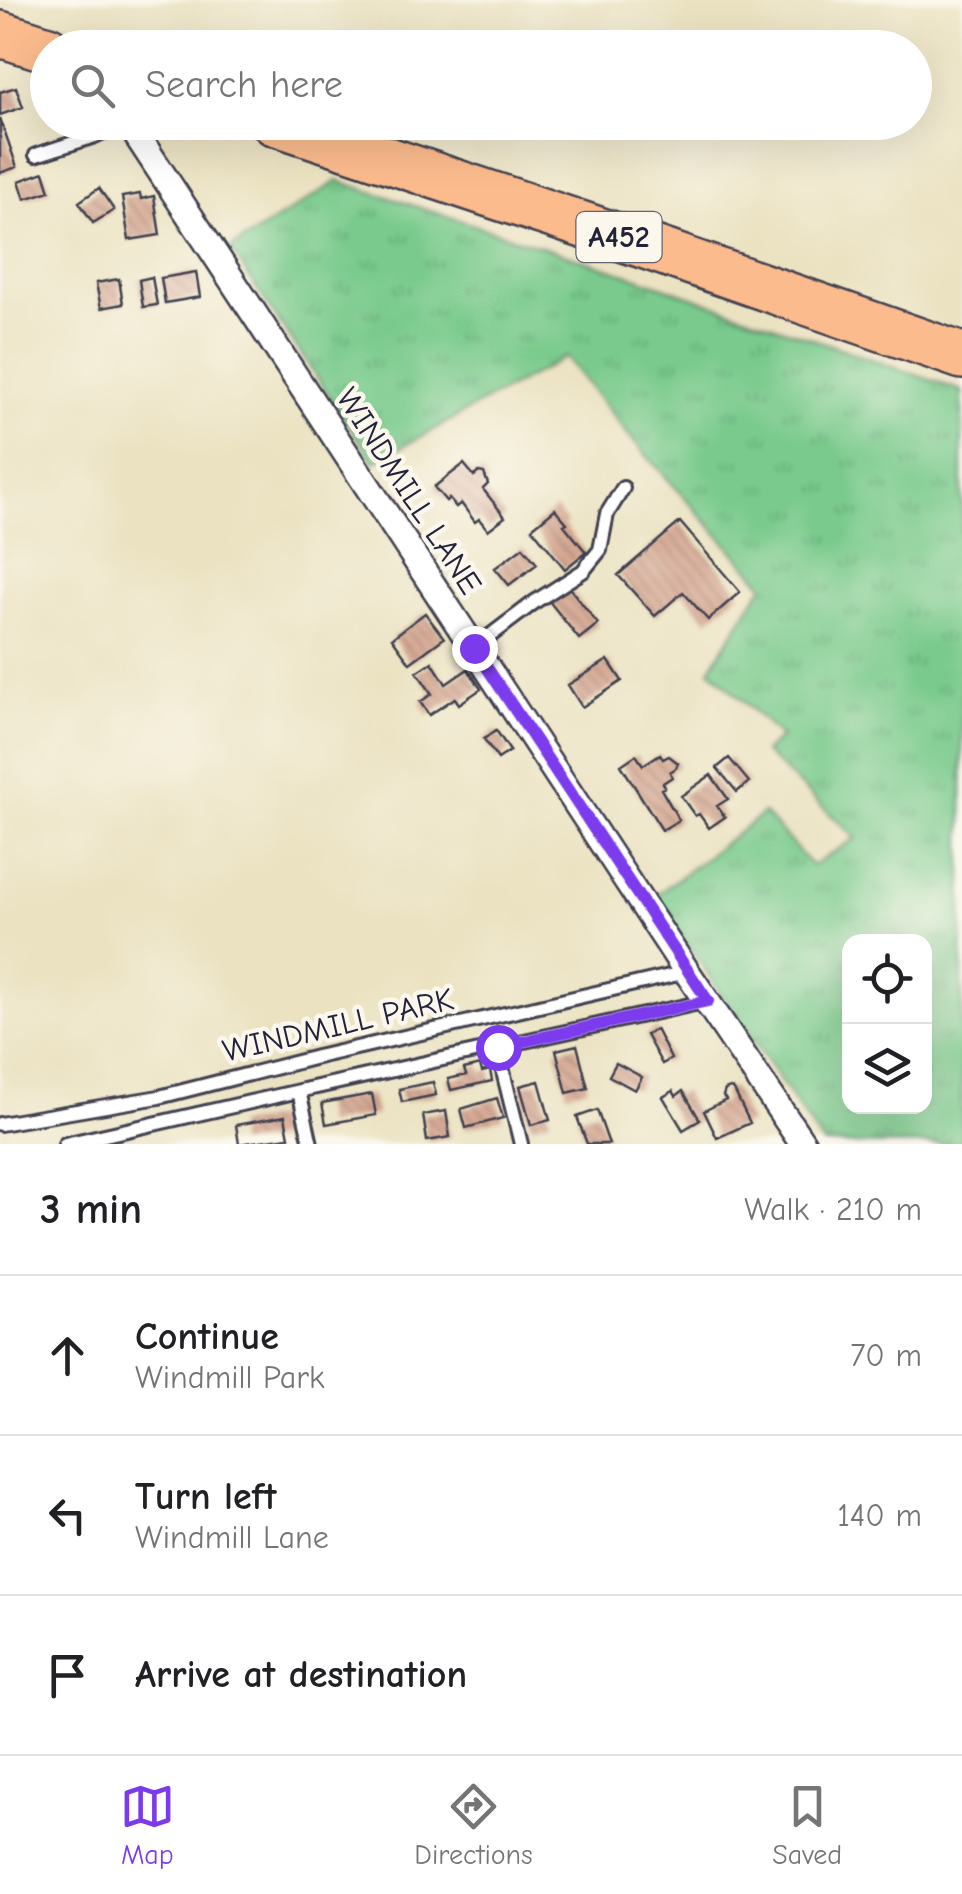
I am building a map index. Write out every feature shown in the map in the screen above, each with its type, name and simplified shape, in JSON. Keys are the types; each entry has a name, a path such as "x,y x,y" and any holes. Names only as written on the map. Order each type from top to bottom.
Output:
{"highway":[{"path":"0,34 30,43"},
{"name":"A452","path":"328,140 962,356"}],"street":[{"name":"WINDMILL LANE","path":"138,140 803,1144"}],"lane":[{"path":"36,154 82,140"},
{"path":"474,648 536,600 582,571 600,550 608,514 623,488"},
{"name":"WINDMILL PARK","path":"0,1124 159,1096 687,972"},
{"name":"WINDMILL PARK","path":"66,1144 708,1001"},
{"path":"498,1047 521,1144"},
{"name":"WINDMILL PARK","path":"299,1091 311,1144"}],"green space":[{"path":"338,181 638,278 962,391 962,1144 823,1144 655,896 764,813 812,866 856,838 764,752 781,737 710,669 764,585 629,436 566,357 374,462 230,249"}],"building":[{"path":"16,87 23,107 0,115 0,92"},
{"path":"0,118 17,167 0,173"},
{"path":"44,172 50,191 25,199 19,181"},
{"path":"99,188 114,210 93,223 79,202"},
{"path":"140,194 141,199 154,196 160,235 129,240 122,197"},
{"path":"196,272 200,297 165,303 161,278"},
{"path":"152,277 157,305 143,307 139,280"},
{"path":"119,279 123,304 101,308 96,283"},
{"path":"464,464 474,476 484,473 488,484 483,489 505,517 488,530 479,519 475,522 461,503 456,507 434,487"},
{"path":"555,509 586,552 565,569 532,528"},
{"path":"680,522 740,592 708,620 683,592 655,616 618,575"},
{"path":"523,547 537,564 509,585 495,568"},
{"path":"568,586 598,624 579,639 549,601"},
{"path":"425,613 444,638 410,663 392,638"},
{"path":"608,660 622,681 582,707 568,685"},
{"path":"432,662 446,684 468,669 481,689 459,704 455,698 429,715 420,702 432,694 417,672"},
{"path":"496,730 510,751 498,759 484,739"},
{"path":"660,754 663,759 669,756 678,763 661,789 679,820 662,830 621,765 636,755 643,765"},
{"path":"729,758 749,782 737,792 717,768"},
{"path":"711,775 728,799 717,806 725,817 709,828 681,796"},
{"path":"656,1029 671,1059 662,1064 646,1035"},
{"path":"577,1045 588,1088 567,1093 556,1050"},
{"path":"616,1063 642,1077 635,1090 609,1076"},
{"path":"480,1065 482,1072 490,1070 492,1081 451,1090 448,1079 466,1075 464,1069"},
{"path":"539,1081 550,1120 531,1125 520,1086"},
{"path":"433,1082 436,1095 402,1102 399,1089"},
{"path":"730,1088 750,1123 717,1138 704,1111 726,1100 725,1090"},
{"path":"673,1091 676,1096 683,1091 700,1120 683,1130 663,1097"},
{"path":"372,1094 376,1115 326,1124 322,1103"},
{"path":"497,1098 503,1118 466,1128 461,1109"},
{"path":"597,1110 609,1144 587,1144 577,1117"},
{"path":"446,1111 450,1137 427,1141 423,1115"},
{"path":"285,1116 289,1137 239,1144 236,1125"}],"route":[{"path":"474,648 708,1001 498,1047"}]}
